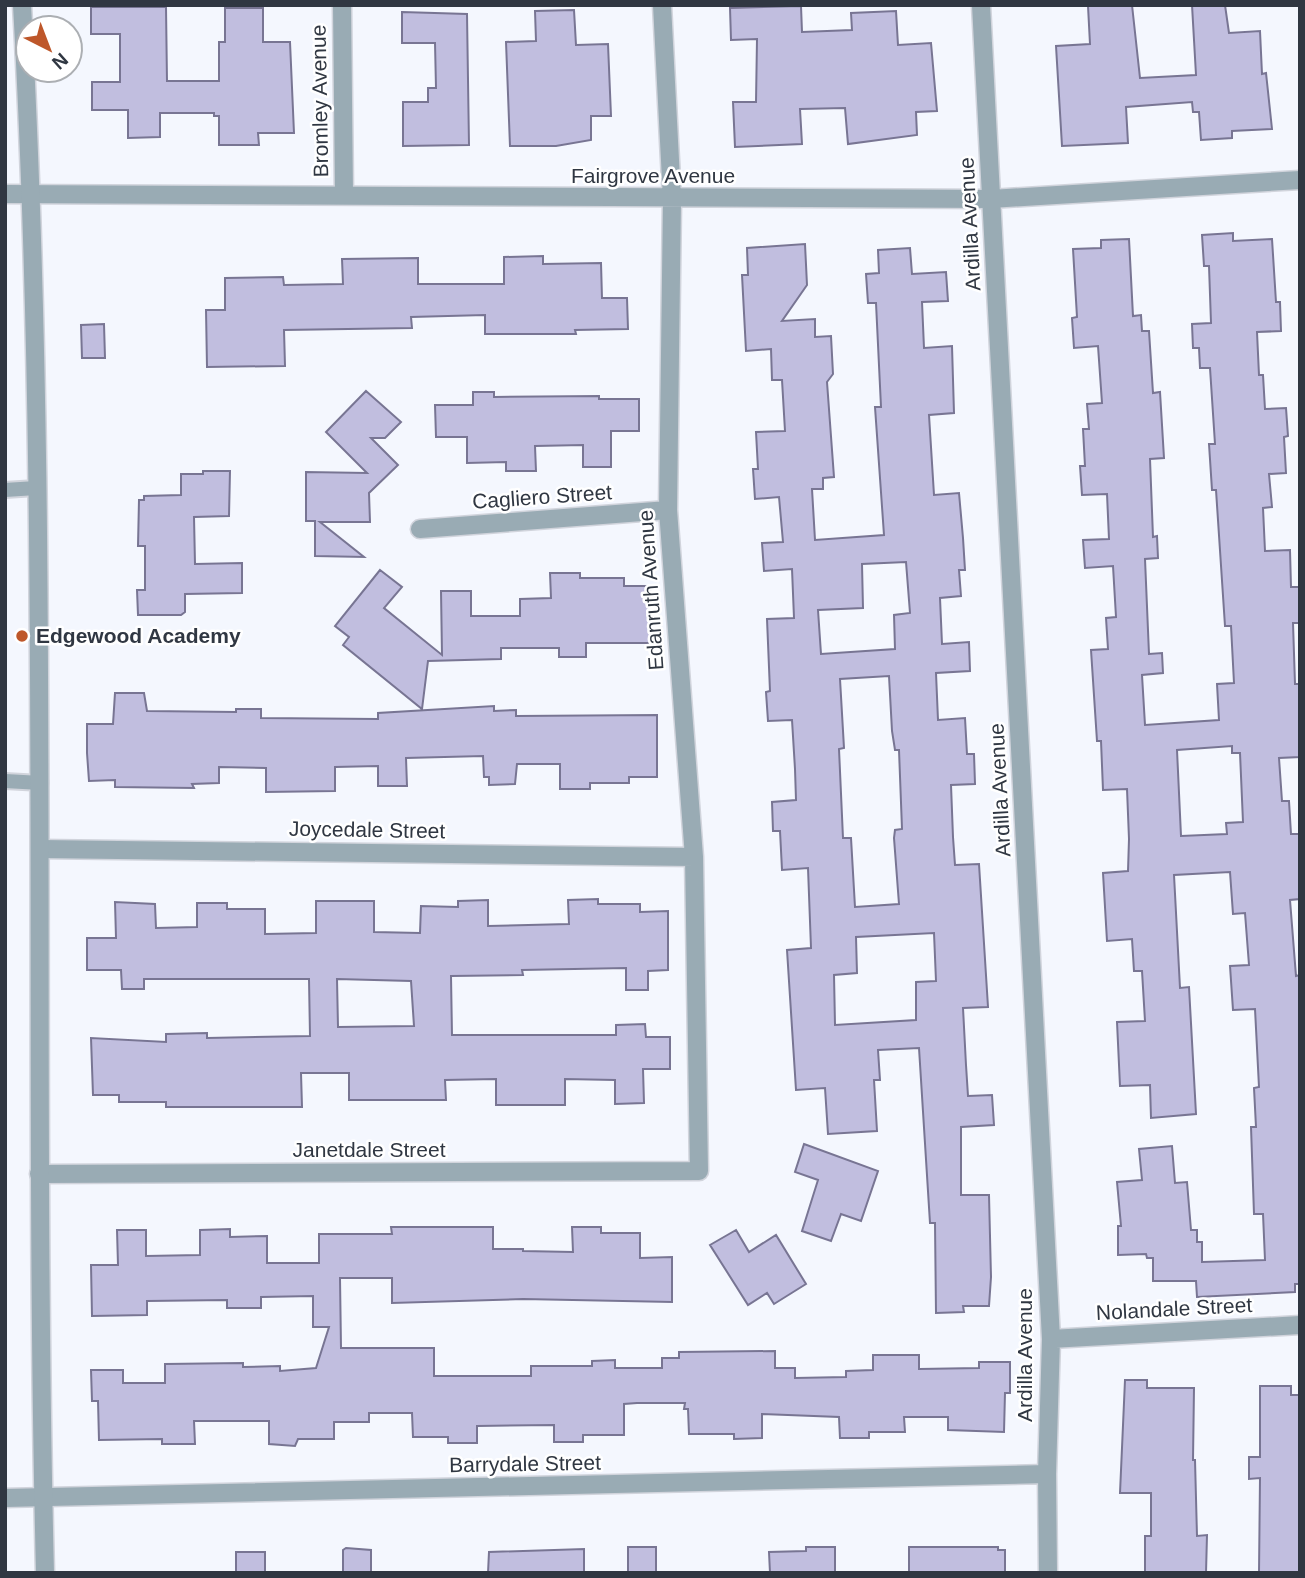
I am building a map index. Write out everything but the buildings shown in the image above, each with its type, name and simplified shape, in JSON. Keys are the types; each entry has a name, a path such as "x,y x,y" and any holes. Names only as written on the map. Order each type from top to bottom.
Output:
{"street":[{"path":"22,5 32,192 41,783 39,1174 45,1573"},
{"name":"Bromley Avenue","path":"342,5 344,195"},
{"name":"Edanruth Avenue","path":"662,5 673,199 667,510 694,857 699,1171"},
{"name":"Ardilla Avenue","path":"981,5 1051,1339 1046,1474 1048,1573"},
{"name":"Fairgrove Avenue","path":"5,194 32,192 673,199 991,199 1300,180"},
{"name":"Cagliero Street","path":"420,529 667,510"},
{"name":"Joycedale Street","path":"40,849 694,857"},
{"name":"Janetdale Street","path":"39,1174 699,1171"},
{"name":"Nolandale Street","path":"1051,1339 1300,1325"},
{"name":"Barrydale Street","path":"5,1498 1046,1474"}],"lane":[{"path":"5,490 36,488"},
{"path":"5,781 41,783"}],"place":[{"name":"Edgewood Academy","path":"22,636"}]}
